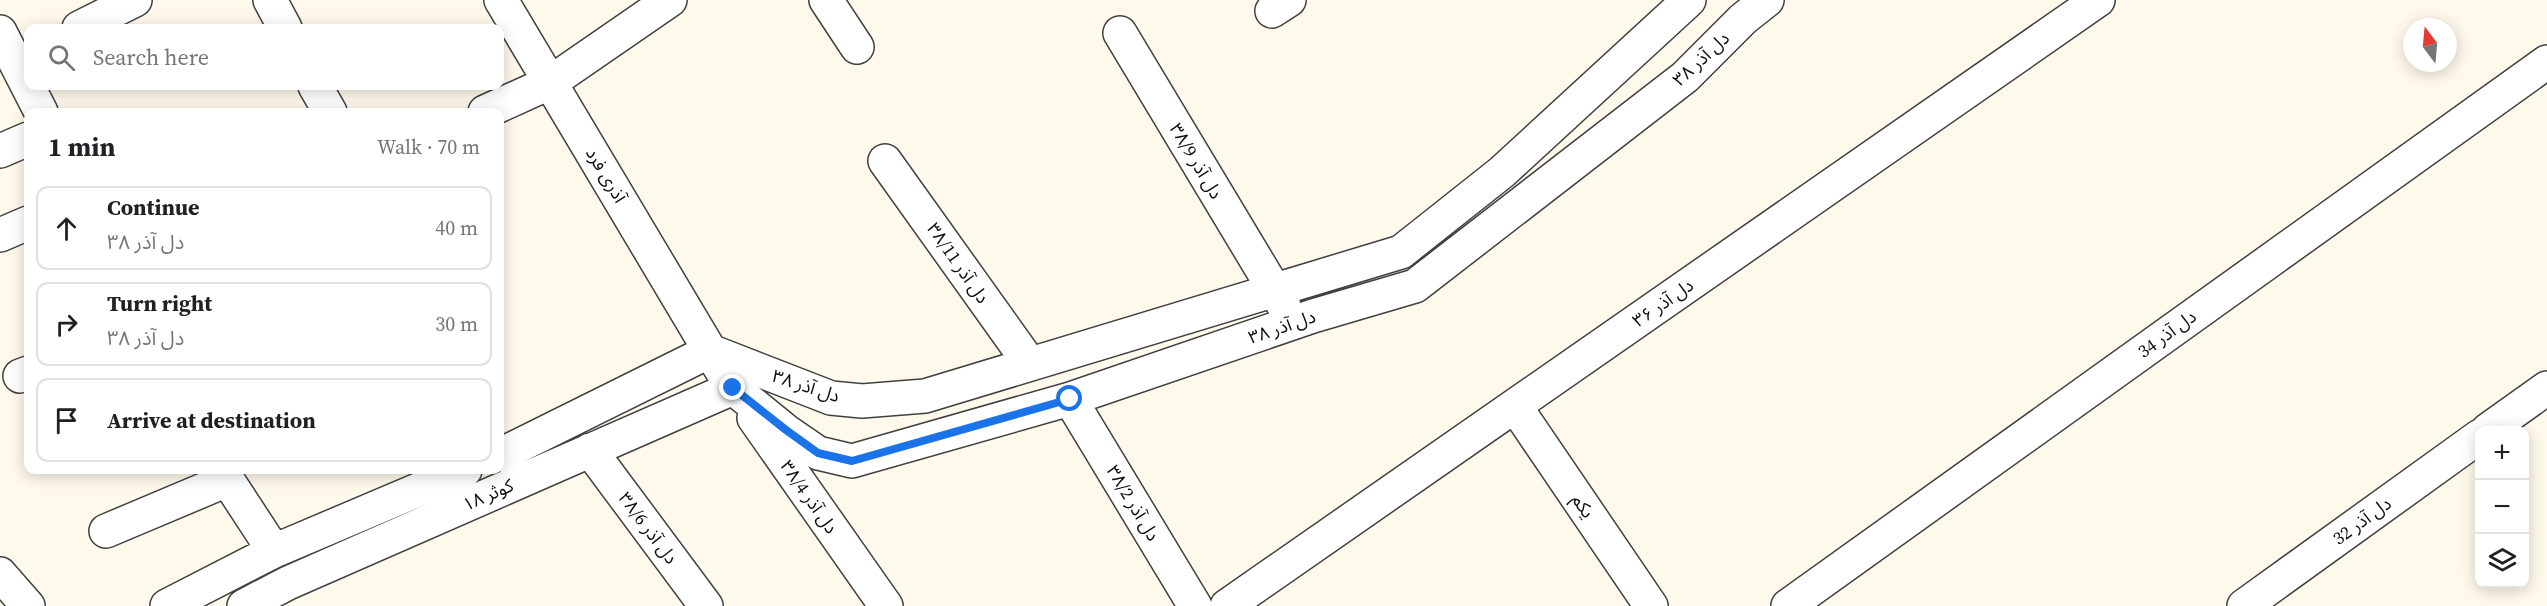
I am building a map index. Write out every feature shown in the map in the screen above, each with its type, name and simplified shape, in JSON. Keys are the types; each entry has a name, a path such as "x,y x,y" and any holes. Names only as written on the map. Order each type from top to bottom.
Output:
{"street":[{"path":"88,24 135,0"},
{"path":"270,0 283,24"},
{"name":"آذری فرد","path":"501,0 733,388"},
{"path":"494,108 551,82 670,0"},
{"path":"826,0 857,47"},
{"name":"دل آذر ۳۸","path":"710,351 831,398 862,401 925,396 1401,252 1502,172 1689,0"},
{"name":"دل آذر ۳۸","path":"733,388 818,453 852,461 1070,399 1295,323 1415,286 1685,76 1743,18 1767,0"},
{"name":"دل آذر ۳۶","path":"1227,606 2098,0"},
{"path":"0,32 22,58"},
{"name":"دل آذر ۳۸/9","path":"1120,33 1295,323"},
{"name":"دل آذر 34","path":"1788,606 2547,63"},
{"path":"33,90 40,108"},
{"path":"317,90 328,108"},
{"path":"0,152 24,141"},
{"name":"دل آذر ۳۸/11","path":"885,161 1030,364"},
{"path":"0,235 24,225"},
{"name":"کوثر ۱۸","path":"504,453 710,351"},
{"name":"کوثر ۱۸","path":"244,606 288,583 733,388"},
{"name":"دل آذر ۳۸/4","path":"733,388 886,606"},
{"path":"2494,426 2547,388"},
{"name":"دل آذر ۳۸/2","path":"1070,399 1195,606"},
{"name":"یکم","path":"1515,406 1651,606"},
{"name":"دل آذر 32","path":"2244,606 2475,440"},
{"name":"دل آذر ۳۸/6","path":"590,450 706,606"},
{"name":"کوثر ۱۸","path":"167,606 274,551 456,474"},
{"path":"106,531 224,475 274,551"},
{"path":"0,574 28,606"}],"route":[{"path":"733,388 818,453 852,461 1070,399"}]}
